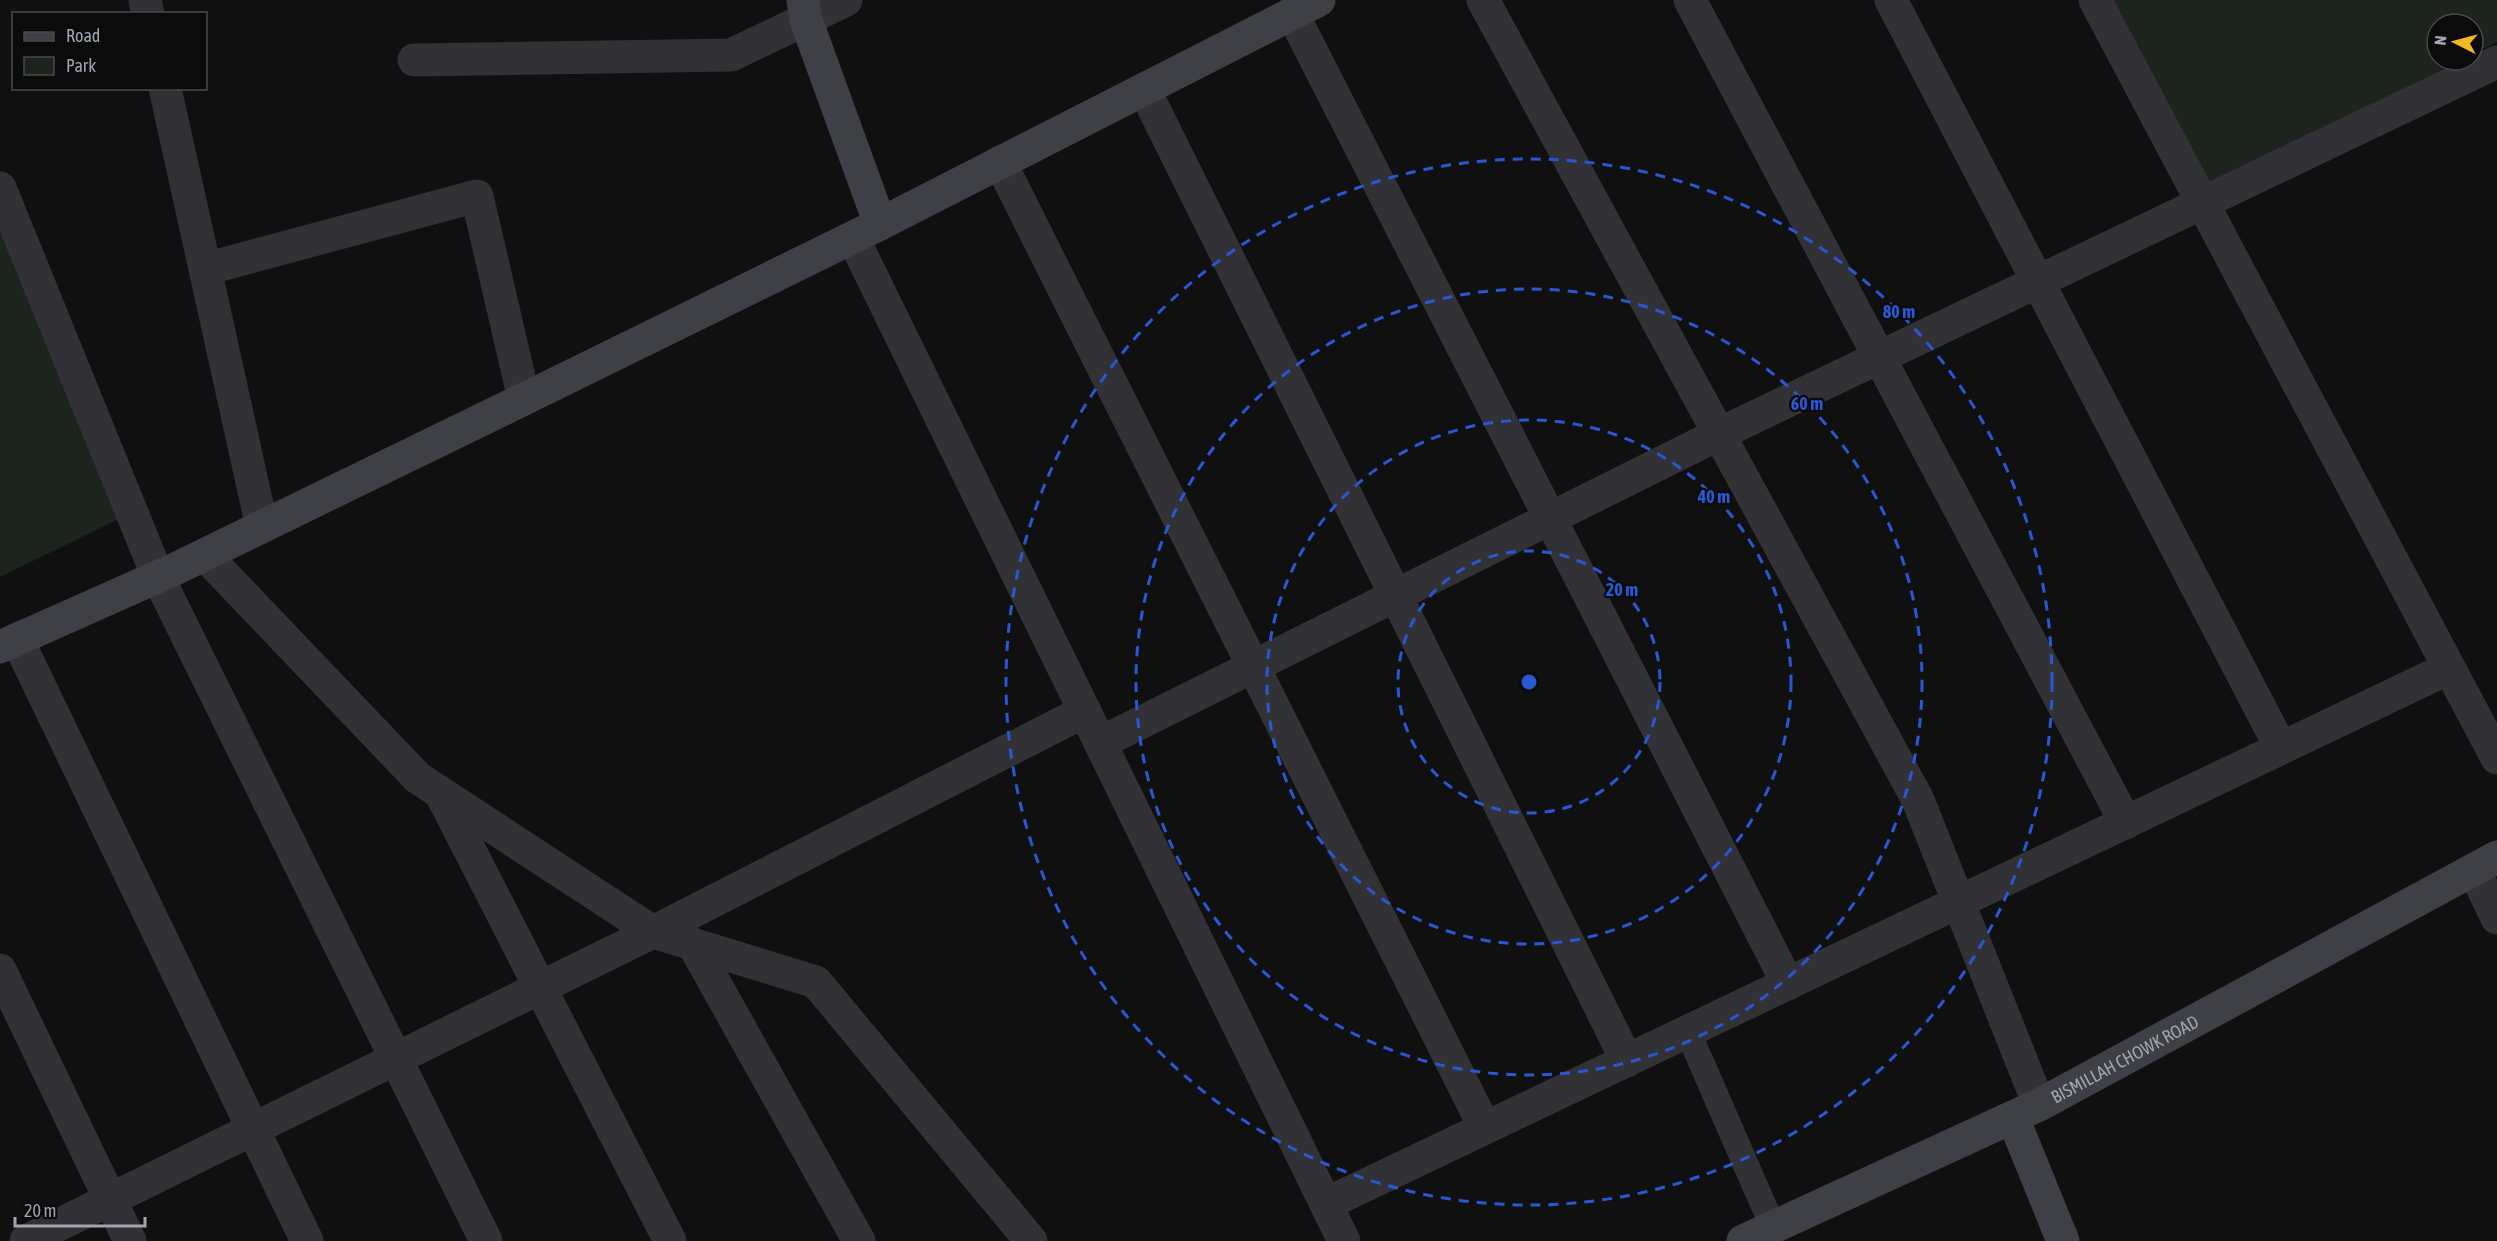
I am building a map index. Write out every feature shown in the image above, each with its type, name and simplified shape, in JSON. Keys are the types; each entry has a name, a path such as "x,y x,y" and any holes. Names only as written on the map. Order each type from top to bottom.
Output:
{"street":[{"path":"414,60 731,55 805,10 846,0"},
{"path":"1482,0 1918,800 1959,903 2026,1111 2063,1241"},
{"path":"1689,0 2126,823"},
{"path":"1891,0 2281,748"},
{"path":"2095,0 2497,758"},
{"path":"307,1241 8,643 205,555 524,399 866,231 1305,7 1550,518 1788,984"},
{"path":"805,10 866,231 1100,743 1344,1241"},
{"path":"1100,743 1719,434 2497,62"},
{"path":"1143,89 1627,1060"},
{"path":"165,90 262,527"},
{"path":"1000,162 1485,1128"},
{"path":"0,188 158,577 486,1241"},
{"path":"205,269 477,196 524,399"},
{"path":"205,555 418,778 653,932 816,982 1031,1241"},
{"path":"1326,1204 2449,668"},
{"path":"26,1241 653,932 1085,711"},
{"path":"441,793 670,1241"},
{"path":"2486,863 2497,918"},
{"name":"BISMILLAH CHOWK ROAD","path":"1743,1241 2026,1111 2486,863"},
{"path":"693,944 859,1241"},
{"path":"0,970 130,1241"}],"lane":[{"path":"1688,1032 1773,1227"}],"green space":[{"path":"2107,0 2497,0 2497,42 2485,48 2485,12 2425,12 2425,72 2437,72 2204,187"},
{"path":"0,189 131,513 0,577"}]}
